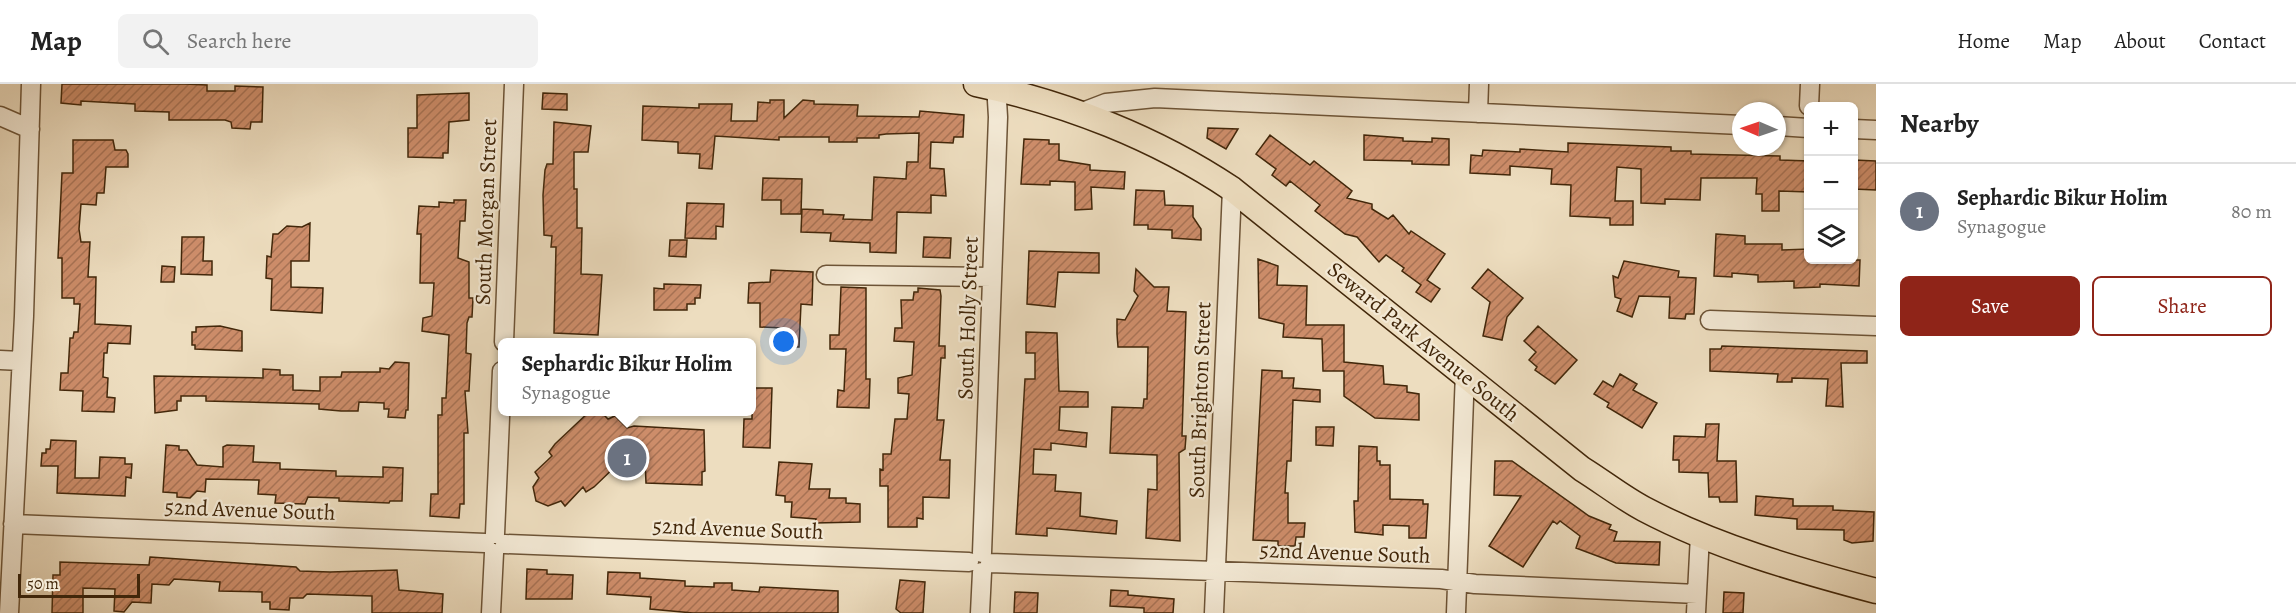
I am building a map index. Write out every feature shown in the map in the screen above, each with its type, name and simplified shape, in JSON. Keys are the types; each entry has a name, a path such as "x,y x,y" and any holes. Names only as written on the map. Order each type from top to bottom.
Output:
{"main road":[{"name":"Seward Park Avenue South","path":"989,85 1080,113 1198,166 1232,189 1465,372 1582,469 1642,508 1700,535 1819,576 1876,591"}],"street":[{"path":"9,613 31,84"},
{"name":"South Morgan Street","path":"504,338 514,84"},
{"path":"1478,113 1479,84"},
{"path":"1809,102 1810,84"},
{"name":"South Holly Street","path":"980,613 992,277 989,85"},
{"path":"1080,113 1106,103 1155,98 1732,125"},
{"path":"0,116 30,129"},
{"path":"1786,127 1804,128"},
{"path":"1858,129 1876,130"},
{"name":"South Brighton Street","path":"1214,613 1232,189"},
{"path":"826,275 992,277"},
{"path":"1710,320 1876,326"},
{"path":"0,360 21,361"},
{"path":"1456,613 1465,372"},
{"path":"491,613 500,416"},
{"name":"52nd Avenue South","path":"13,524 1458,581 1475,584 1697,594"},
{"path":"1696,613 1700,535"}],"building":[{"path":"62,84 207,85 207,91 235,91 235,86 263,87 262,122 251,122 250,129 232,128 231,122 225,120 169,120 169,112 135,111 135,104 81,101 81,105 61,103"},
{"path":"469,93 469,120 449,122 448,153 443,153 443,158 408,157 408,128 417,128 417,95"},
{"path":"543,93 567,94 567,110 542,109"},
{"path":"770,100 784,100 784,118 803,100 814,101 814,104 858,105 857,116 919,117 920,111 964,115 963,137 954,137 953,143 931,142 930,168 944,169 946,196 931,195 931,213 897,212 896,253 870,252 870,243 830,241 831,233 801,232 802,209 823,210 823,214 844,215 843,219 872,220 874,177 906,179 907,162 918,162 919,133 857,138 857,142 829,142 829,137 779,137 779,140 715,136 712,169 699,168 700,154 678,153 678,142 642,140 643,106 699,108 699,104 732,104 731,121 757,121 758,102 770,103"},
{"path":"554,122 591,126 588,152 574,152 574,189 577,189 577,228 582,228 581,274 602,275 598,335 554,333 556,247 551,247 552,236 544,235 543,195 545,170 547,164 553,164"},
{"path":"1208,128 1238,129 1226,149 1207,138"},
{"path":"1270,135 1310,165 1314,161 1352,191 1347,198 1372,204 1372,209 1388,219 1393,215 1409,234 1411,231 1445,254 1427,280 1440,289 1431,302 1416,292 1421,285 1402,271 1404,268 1386,255 1379,262 1357,237 1345,234 1315,211 1320,205 1290,181 1286,186 1272,175 1276,169 1256,154"},
{"path":"1364,135 1403,138 1403,141 1432,142 1432,138 1449,139 1449,165 1412,164 1412,161 1364,160"},
{"path":"1024,139 1049,140 1049,144 1059,144 1059,160 1090,165 1090,170 1125,172 1124,189 1091,187 1092,209 1075,210 1075,182 1050,181 1050,185 1021,184"},
{"path":"73,140 113,140 115,150 126,150 128,154 128,167 106,167 104,193 97,193 96,205 81,204 79,229 81,242 90,242 88,277 96,277 95,324 131,326 130,344 108,343 107,353 104,353 103,377 108,378 107,397 115,398 114,412 82,411 83,391 60,390 61,373 68,373 70,338 73,338 74,332 78,332 80,304 74,304 74,298 62,298 62,258 58,258 62,173 73,173"},
{"path":"1568,143 1671,147 1671,151 1691,151 1691,154 1780,156 1780,160 1804,161 1804,192 1779,191 1779,211 1762,211 1762,194 1756,194 1757,178 1701,178 1700,200 1665,199 1665,204 1641,203 1641,169 1617,167 1615,201 1633,201 1633,225 1610,225 1610,218 1570,216 1571,185 1551,184 1552,169 1510,166 1510,175 1470,173 1471,155 1482,156 1483,150 1520,152 1520,149 1568,152"},
{"path":"1858,160 1876,161 1876,190 1858,189"},
{"path":"763,178 802,179 801,214 781,214 781,200 762,200"},
{"path":"1136,190 1164,191 1165,205 1193,206 1193,217 1201,229 1201,240 1172,238 1172,230 1148,229 1148,225 1134,225"},
{"path":"454,200 466,200 465,221 460,221 458,258 469,262 469,298 473,298 472,317 469,317 467,323 466,353 471,354 469,391 465,391 468,433 464,433 464,504 460,504 459,518 430,516 431,494 438,494 438,415 442,415 442,398 446,398 449,335 422,331 423,318 432,316 434,283 420,283 421,234 417,234 419,206 439,207 439,202 454,203"},
{"path":"687,203 724,204 723,227 716,226 716,239 685,238"},
{"path":"310,223 309,261 291,261 291,287 323,288 322,313 271,310 272,279 266,278 267,256 271,257 273,234 278,234 287,226 302,227"},
{"path":"1716,234 1745,236 1745,244 1782,244 1782,250 1804,249 1804,264 1858,264 1860,260 1859,286 1820,284 1820,287 1794,288 1794,281 1758,282 1758,275 1732,273 1732,277 1714,276"},
{"path":"182,237 204,237 203,261 212,261 212,275 181,274"},
{"path":"924,237 951,238 950,258 923,257"},
{"path":"670,240 687,240 686,257 669,256"},
{"path":"1029,251 1099,253 1099,273 1058,272 1055,307 1027,304"},
{"path":"1258,259 1278,266 1277,285 1307,286 1306,325 1344,325 1344,362 1383,366 1384,384 1407,386 1407,392 1419,394 1419,420 1375,418 1344,396 1344,371 1323,371 1322,339 1283,337 1284,324 1259,318"},
{"path":"1624,261 1679,271 1678,277 1696,278 1694,314 1686,314 1685,319 1669,318 1670,297 1639,296 1632,317 1617,311 1621,299 1615,297 1613,276 1618,278"},
{"path":"162,266 175,267 174,282 161,282"},
{"path":"1136,269 1154,287 1169,287 1167,311 1186,312 1182,436 1186,436 1185,449 1179,453 1180,541 1146,538 1148,489 1157,490 1157,455 1110,453 1112,407 1143,408 1144,399 1147,399 1148,347 1118,347 1117,319 1125,320 1138,296 1134,291"},
{"path":"1488,269 1523,298 1507,317 1502,340 1483,336 1490,302 1472,288"},
{"path":"771,270 813,272 812,305 801,304 799,347 783,347 783,328 760,327 760,303 748,303 749,283 770,282"},
{"path":"664,284 701,285 700,298 695,298 695,304 687,304 687,310 654,310 654,288 664,289"},
{"path":"841,287 866,288 866,379 870,379 869,408 837,407 838,390 844,391 846,349 830,349 830,335 839,335"},
{"path":"918,288 940,290 941,296 939,346 945,346 945,358 941,358 937,420 944,420 940,460 950,460 949,498 923,497 923,519 917,518 917,527 888,527 888,486 880,486 880,469 883,470 883,454 891,454 895,419 907,419 909,394 898,393 898,378 912,375 914,342 894,341 895,328 902,328 901,300 913,300 914,292 918,292"},
{"path":"220,326 242,331 242,351 195,349 195,345 192,345 192,332 196,332 196,327"},
{"path":"1538,326 1577,360 1555,384 1535,370 1537,367 1529,360 1536,352 1524,341"},
{"path":"1026,332 1057,333 1059,391 1088,392 1088,407 1060,407 1059,430 1087,433 1086,447 1051,443 1051,450 1034,449 1033,474 1056,475 1055,491 1081,493 1080,516 1117,521 1116,534 1047,528 1047,536 1016,534 1025,379 1035,379 1035,353 1026,353"},
{"path":"1722,346 1867,351 1867,363 1841,363 1843,407 1826,406 1828,379 1792,378 1792,382 1777,382 1778,374 1710,371 1710,349 1721,349"},
{"path":"395,362 409,363 408,410 406,410 405,418 388,417 389,409 384,409 384,403 359,402 358,411 341,411 319,409 319,404 206,401 206,396 181,396 181,401 177,401 177,410 155,413 154,376 263,378 263,369 280,370 280,375 293,375 293,390 320,391 320,377 341,377 342,372 380,372 380,368 389,369"},
{"path":"1262,370 1282,371 1282,378 1294,378 1293,388 1320,390 1320,402 1293,400 1291,461 1287,461 1285,493 1288,493 1288,523 1305,523 1304,537 1296,537 1295,546 1278,546 1278,541 1253,540"},
{"path":"1620,374 1637,384 1633,390 1657,403 1642,428 1607,407 1609,403 1594,394 1603,381 1613,387"},
{"path":"756,388 772,388 770,448 743,447 744,419 752,419 752,416 756,416"},
{"path":"585,416 605,416 608,419 615,416 627,428 634,426 704,430 705,471 702,472 702,485 646,483 645,460 622,460 594,487 586,492 583,487 565,506 561,501 548,506 536,501 533,487 539,478 535,472 552,456 549,452"},
{"path":"1706,424 1719,424 1717,461 1736,461 1737,502 1720,502 1719,497 1709,497 1708,473 1679,472 1679,460 1673,460 1674,436 1705,437"},
{"path":"1316,427 1334,427 1333,446 1316,445"},
{"path":"51,440 76,441 75,478 99,478 100,457 125,458 125,464 132,464 131,478 126,477 125,496 57,493 58,466 41,466 42,453 50,449"},
{"path":"166,445 179,446 179,450 187,450 197,465 223,467 223,447 227,445 254,446 253,462 280,463 280,469 336,471 336,476 383,477 383,467 403,468 402,501 390,501 389,503 339,501 339,498 308,497 305,504 275,503 276,495 258,494 259,480 206,479 205,492 197,491 190,498 177,497 177,493 163,492"},
{"path":"1359,446 1377,447 1377,461 1380,461 1380,465 1390,465 1390,499 1423,500 1423,504 1428,504 1426,538 1409,538 1409,526 1383,525 1383,535 1355,532 1354,501 1358,501"},
{"path":"1495,461 1512,461 1589,516 1611,525 1609,529 1617,532 1614,541 1660,542 1659,565 1616,563 1576,548 1580,536 1560,521 1557,524 1553,521 1523,567 1489,546 1521,496 1494,495"},
{"path":"779,462 812,464 809,489 830,489 829,498 846,498 846,503 860,504 860,522 815,523 816,519 791,517 792,502 785,502 785,496 776,495"},
{"path":"1756,496 1793,499 1793,506 1833,506 1833,510 1874,512 1873,541 1852,543 1844,540 1844,530 1797,529 1797,519 1755,515"},
{"path":"150,557 296,567 300,571 397,570 399,590 443,594 442,613 372,613 372,596 307,594 303,598 290,598 289,610 270,609 270,602 262,602 262,592 219,591 220,582 174,579 169,585 152,584 151,603 132,602 124,612 114,611 115,589 83,588 83,613 52,613 53,575 60,575 60,562 149,565"},
{"path":"527,569 547,570 547,574 573,575 572,599 526,599"},
{"path":"608,572 640,573 640,578 685,581 685,586 714,587 714,583 732,583 732,590 759,592 760,587 838,591 838,613 693,613 650,609 651,597 607,594"},
{"path":"900,580 925,582 923,613 901,613 896,609"},
{"path":"1111,590 1128,591 1128,595 1174,599 1173,613 1144,613 1144,608 1110,606"},
{"path":"1015,592 1038,593 1037,613 1014,613"},
{"path":"1724,592 1744,593 1743,613 1723,613"}],"place":[{"name":"Sephardic Bikur Holim","path":"627,458"}]}
